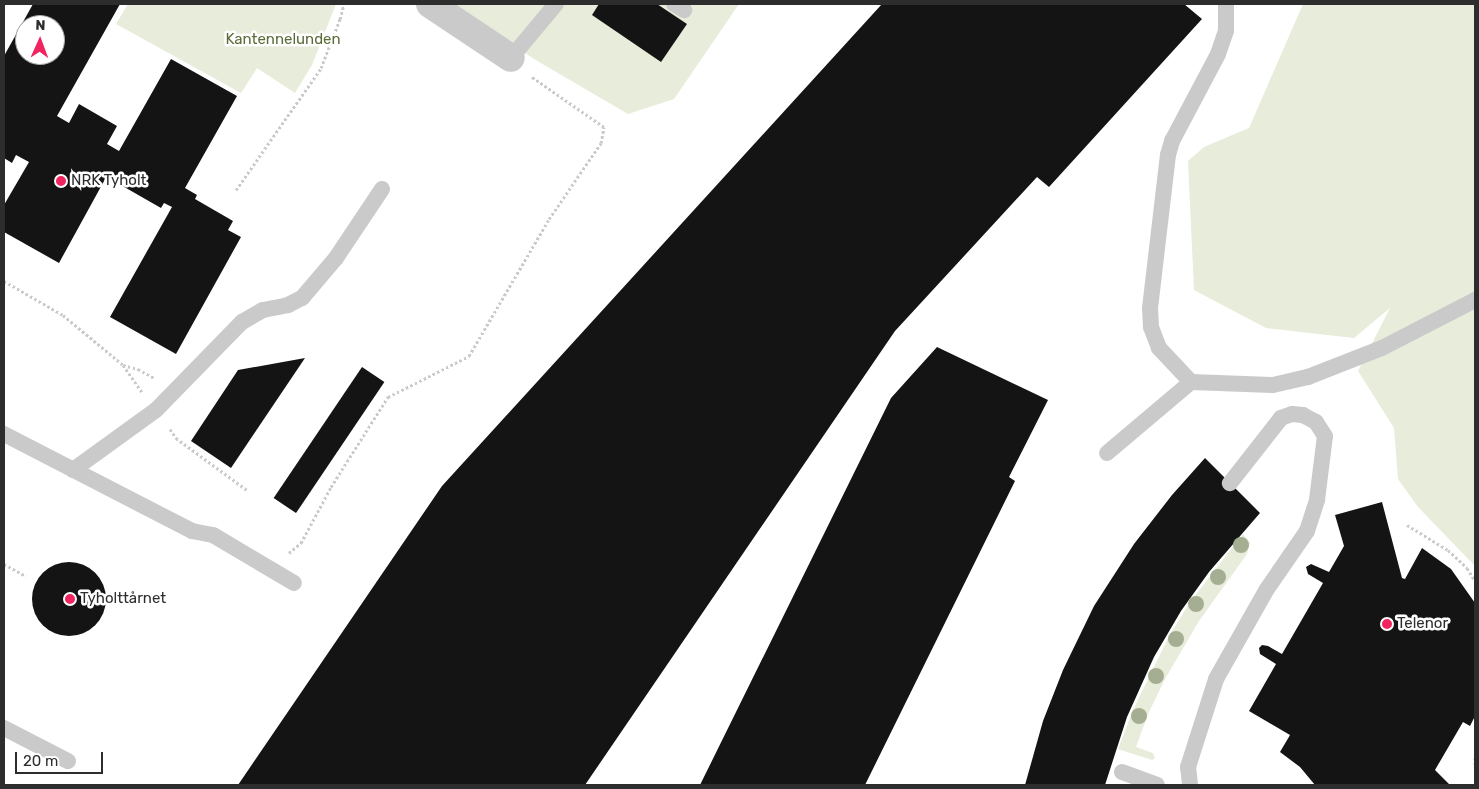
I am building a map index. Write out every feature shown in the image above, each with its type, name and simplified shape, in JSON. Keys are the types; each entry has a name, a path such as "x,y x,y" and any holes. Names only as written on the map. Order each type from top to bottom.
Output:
{"street":[{"path":"430,4 512,58"}],"lane":[{"path":"512,58 556,4"},
{"path":"1191,382 1159,348 1151,327 1150,308 1168,155 1176,133 1218,54 1226,31 1226,4"},
{"path":"73,470 156,410 242,322 263,310 288,305 302,298 336,258 382,189"},
{"path":"1107,453 1191,382 1273,385 1308,377 1382,348 1475,300"},
{"path":"1190,785 1188,767 1216,679 1267,589 1308,531 1317,500 1325,436 1316,422 1303,415 1292,414 1281,418 1230,483"},
{"path":"4,434 192,531 213,535 294,583"},
{"path":"4,728 68,761"},
{"path":"1122,772 1157,785"}],"path":[{"path":"236,190 321,68 344,4"},
{"path":"270,569 301,543 331,487 388,397 469,356 549,219 601,143 604,127 519,67 512,58"},
{"path":"4,281 63,315 123,365 176,438 247,490"},
{"path":"123,365 138,369 176,391"},
{"path":"1407,526 1448,550 1467,568 1475,581"},
{"path":"4,564 26,576"},
{"path":"1475,757 1475,767"}],"green space":[{"name":"Kantennelunden","path":"128,4 336,4 312,65 295,93 257,68 241,93 116,24"},
{"path":"454,4 739,4 674,99 628,114 534,59"},
{"path":"1303,4 1475,4 1475,566 1418,507 1398,479 1394,428 1358,371 1390,308 1354,338 1266,328 1194,290 1188,161 1204,147 1249,128"},
{"path":"1243,534 1250,543 1247,554 1199,621 1165,679 1148,714 1136,747 1153,753 1155,758 1152,760 1118,749 1133,710 1169,636 1190,602"}],"building":[{"name":"NRK Tyholt","path":"33,4 120,4 57,116 69,123 79,104 117,126 107,144 119,151 171,59 237,96 185,188 197,195 195,199 233,221 228,230 241,237 176,354 110,317 172,207 164,203 161,208 119,184 122,179 109,172 59,263 4,232 4,205 29,162 16,155 12,163 4,158 4,56 15,36 15,65 65,65 65,15 27,15"},
{"path":"599,4 657,4 687,24 661,62 592,15"},
{"path":"882,4 1184,4 1202,19 1049,187 1037,177 895,331 585,785 238,785 442,486"},
{"path":"937,347 1048,400 1009,477 1015,481 865,785 700,785 891,398"},
{"path":"305,358 231,468 191,441 238,370"},
{"path":"362,367 384,382 296,513 274,498"},
{"path":"1205,458 1260,513 1209,572 1181,611 1154,657 1127,717 1105,785 1025,785 1043,721 1063,670 1094,606 1134,544 1172,495"},
{"name":"Telenor","path":"1382,502 1402,578 1405,579 1422,548 1451,569 1475,603 1475,716 1470,726 1463,722 1435,770 1450,785 1315,785 1300,767 1280,752 1290,735 1249,711 1276,664 1260,654 1259,648 1262,645 1268,646 1282,654 1323,583 1308,574 1306,567 1311,564 1329,572 1344,546 1335,515"},
{"path":"62,562 76,562 90,568 100,578 106,592 106,606 100,620 90,630 76,636 62,636 48,630 38,620 32,606 32,592 38,578 48,568"}],"place":[{"name":"NRK Tyholt","path":"61,181"},
{"name":"Tyholttårnet","path":"70,599"},
{"name":"Telenor","path":"1387,624"}]}
